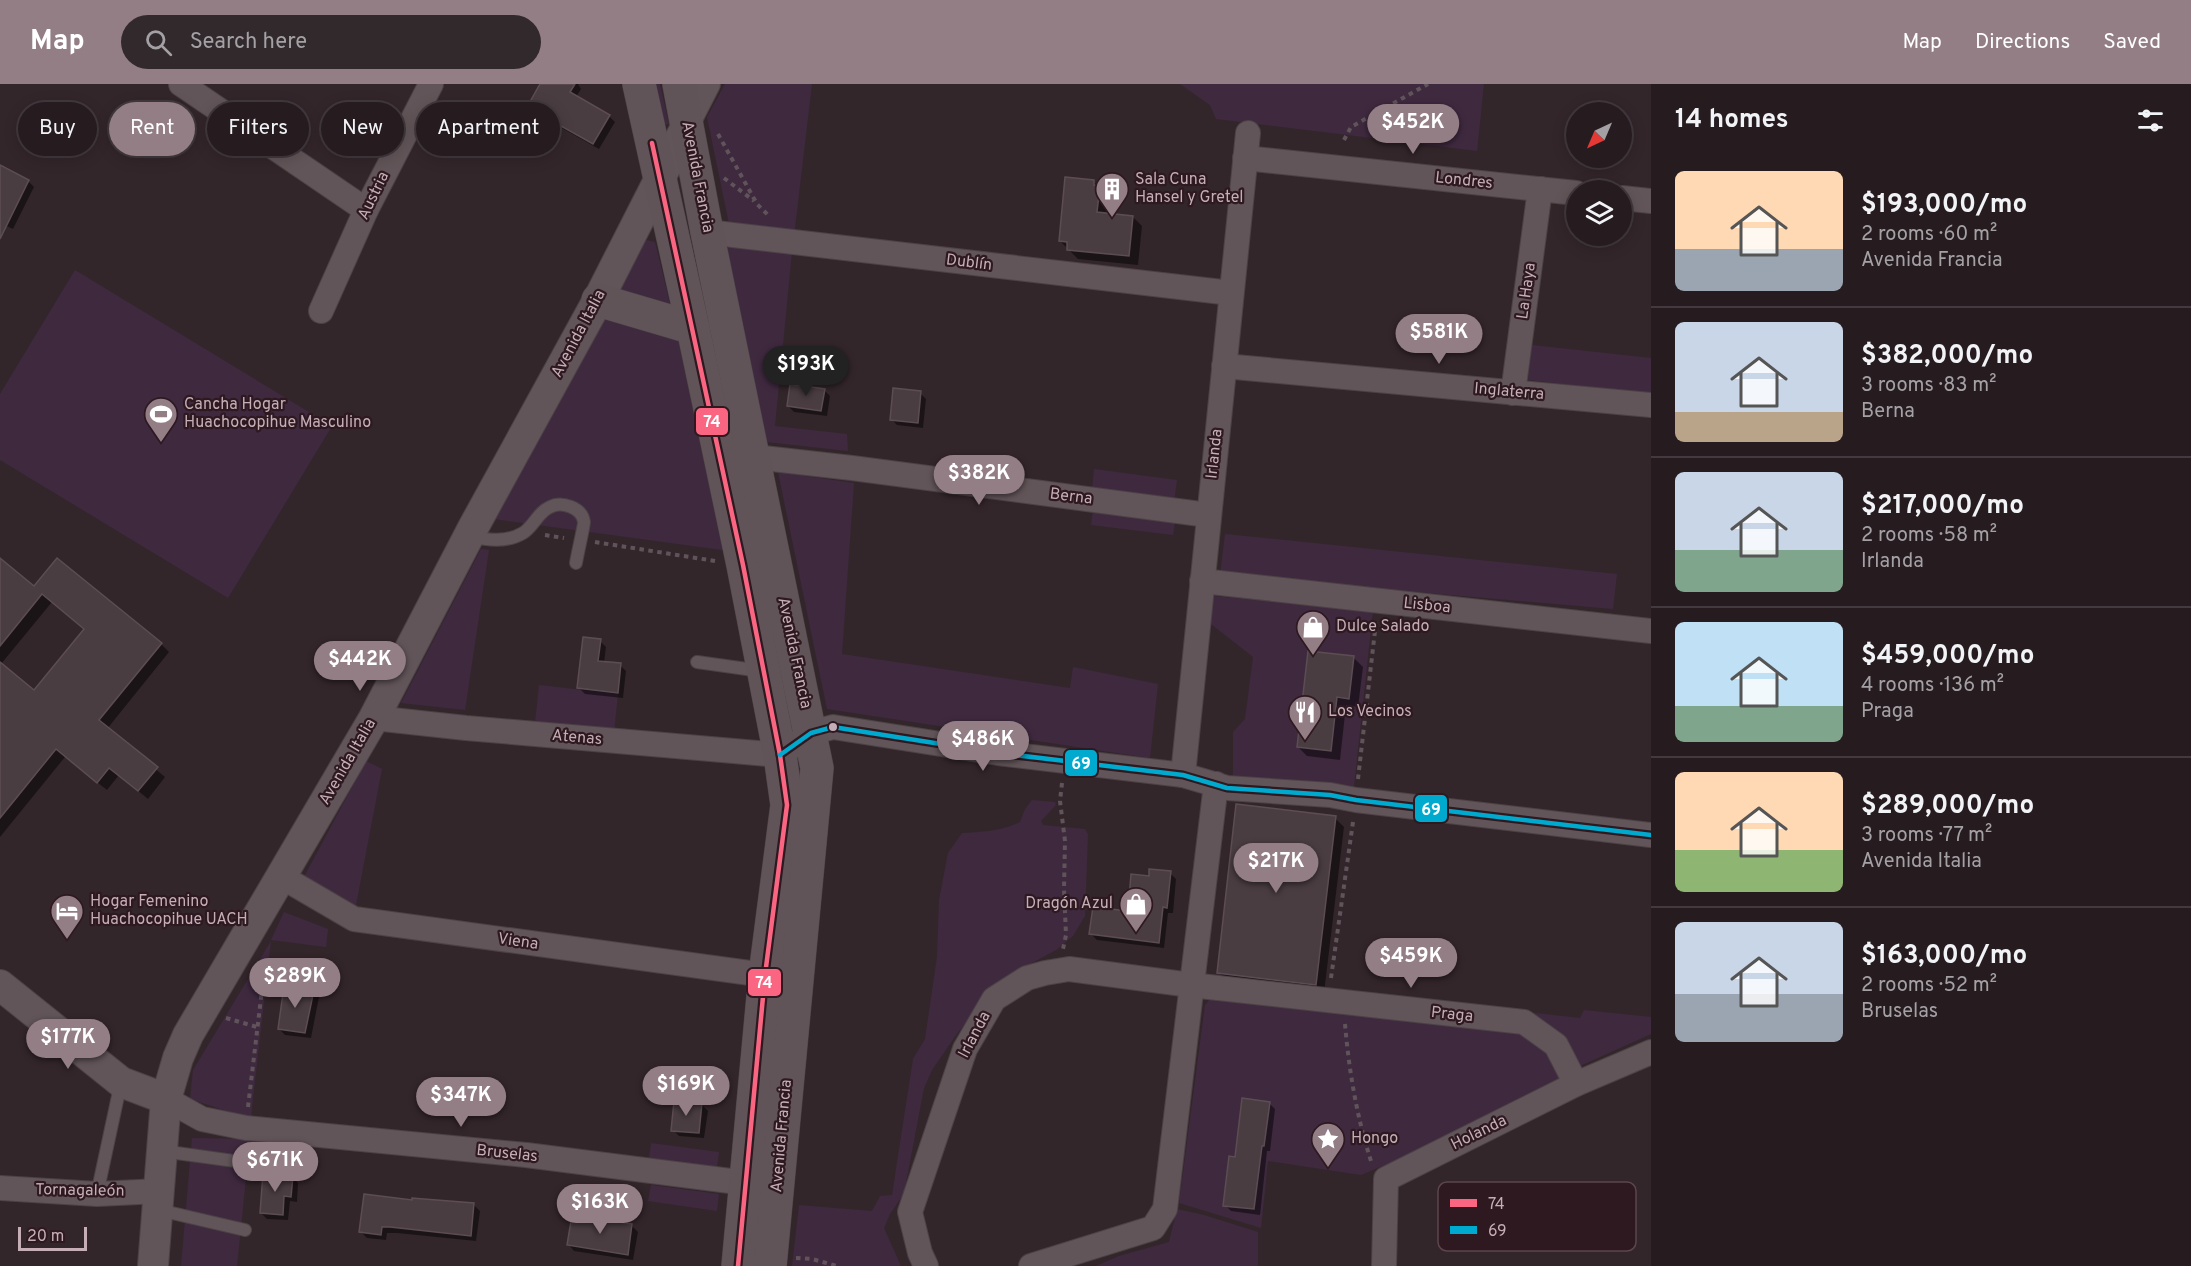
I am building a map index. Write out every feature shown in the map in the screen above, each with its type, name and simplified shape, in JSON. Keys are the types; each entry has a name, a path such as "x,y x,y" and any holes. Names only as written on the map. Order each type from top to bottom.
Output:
{"main road":[{"name":"Avenida Francia","path":"639,84 743,565 780,755 787,806 765,975 738,1266"},
{"name":"Avenida Francia","path":"679,84 702,128 707,232 817,768 778,1261"},
{"path":"598,300 693,328"}],"street":[{"name":"Austria","path":"321,311 366,210 431,84"},
{"name":"Avenida Italia","path":"153,1266 166,1099 174,1068 188,1035 374,718 468,536 598,300 660,176 702,128 708,84"},
{"path":"189,86 366,210"},
{"name":"Irlanda","path":"1183,775 1248,133"},
{"name":"Londres","path":"1245,158 1566,192"},
{"name":"La Haya","path":"1514,393 1540,189"},
{"path":"1632,199 1651,201"},
{"name":"Dublín","path":"707,232 1230,293"},
{"name":"Inglaterra","path":"1224,366 1651,405"},
{"name":"Berna","path":"754,457 1208,515"},
{"name":"Lisboa","path":"1202,580 1651,631"},
{"name":"Atenas","path":"374,718 780,755"},
{"path":"780,755 811,733 833,727 999,753 1183,775 1227,788 1330,795 1651,835"},
{"path":"1031,1266 1153,1228 1165,1209 1216,784"},
{"name":"Viena","path":"282,877 354,919 765,975"},
{"name":"Irlanda","path":"926,1266 920,1253 910,1212 964,1049 994,999 1027,978 1069,969 1191,985"},
{"path":"0,985 121,1082 166,1099"},
{"name":"Praga","path":"1191,985 1524,1022 1556,1045 1576,1084"},
{"name":"Holanda","path":"1385,1191 1386,1179 1576,1084 1651,1052"},
{"name":"Bruselas","path":"166,1099 202,1119 246,1128 525,1155 746,1184"},
{"name":"Tornagaleón","path":"0,1188 158,1200"},
{"path":"1384,1266 1385,1191"}],"lane":[{"path":"468,536 493,541 508,538 524,532 542,512 552,506 566,505 578,511 584,522 576,563"},
{"path":"697,662 764,671"},
{"path":"97,1194 121,1082"},
{"path":"161,1151 285,1168"},
{"path":"158,1200 245,1230"}],"path":[{"path":"1344,140 1351,127 1428,84"},
{"path":"702,128 757,204"},
{"path":"720,175 757,204 795,242"},
{"path":"524,532 743,565"},
{"path":"1059,970 1066,935 1065,841 1060,801 1063,780"},
{"path":"246,1128 267,948"},
{"path":"1343,1003 1348,1054 1367,1149 1385,1191"},
{"path":"220,1016 258,1027"},
{"path":"778,1261 812,1259 837,1266"}],"shaded area":[{"path":"651,84 660,84 669,124 660,126"},
{"path":"725,84 812,84 794,236 729,224 707,117"},
{"path":"1180,84 1484,84 1477,151 1216,119 1210,105"},
{"path":"642,239 655,242 730,551 494,519"},
{"path":"732,246 792,252 775,426 847,434 848,451 758,441 722,251"},
{"name":"Cancha Hogar Huachocopihue Masculino","path":"75,270 332,426 228,598 0,460 0,394"},
{"path":"1532,345 1651,358 1651,394 1528,380"},
{"path":"1094,469 1177,480 1174,502 1092,491"},
{"path":"778,472 854,483 842,654 1070,688 1073,667 1158,684 1150,758 827,709"},
{"path":"1093,510 1175,521 1173,535 1091,525"},
{"path":"1225,534 1617,574 1613,609 1220,575"},
{"path":"481,549 489,550 465,710 401,703"},
{"path":"1213,596 1373,611 1354,786 1233,778 1233,732 1245,719 1253,657 1211,624"},
{"path":"539,685 618,694 614,732 535,723"},
{"path":"366,761 382,769 356,905 304,877"},
{"path":"1032,800 1055,802 1056,805 1041,821 1043,825 1085,829 1088,834 1085,916 1073,936 1056,950 1019,970 995,988 956,1035 932,1070 924,1088 904,1193 884,1228 901,1266 792,1266 799,1205 872,1211 880,1196 892,1195 913,1059 925,1039 937,957 939,900 948,853 962,833 999,829 1020,822 1025,809"},
{"path":"284,912 328,929 326,947 271,940"},
{"path":"271,941 251,1119 190,1099 193,1070"},
{"path":"1334,990 1580,1018 1584,1010 1651,1017 1651,1034 1580,1066 1570,1056 1562,1042"},
{"path":"1211,998 1525,1031 1542,1040 1560,1078 1401,1158 1361,1175 1268,1161 1261,1228 1179,1203 1205,1005"},
{"path":"192,1138 250,1139 237,1266 181,1266"},
{"path":"651,1143 719,1152 716,1175 648,1166"},
{"path":"651,1185 719,1194 717,1211 648,1201"},
{"path":"1177,1209 1258,1232 1258,1266 1096,1266 1119,1256 1169,1242"}],"building":[{"path":"540,84 575,84 570,92 610,115 593,144 560,126 560,102 530,102"},
{"path":"0,165 29,180 0,239"},
{"name":"Sala Cuna Hansel y Gretel","path":"1065,177 1094,180 1094,185 1100,186 1097,212 1133,216 1129,256 1067,250 1067,242 1059,241"},
{"path":"790,384 825,389 821,411 787,406"},
{"path":"893,388 921,391 918,423 890,420"},
{"path":"0,558 34,586 57,558 162,643 99,720 158,767 138,791 109,768 97,783 56,749 0,818 0,662 34,690 84,629 42,594 0,646"},
{"path":"583,637 601,639 598,661 621,663 618,693 577,688"},
{"path":"1308,651 1354,656 1349,699 1337,697 1331,751 1297,747"},
{"path":"1236,804 1336,816 1316,985 1217,973"},
{"path":"1149,869 1171,871 1167,908 1163,907 1159,943 1089,934 1093,907 1128,911 1131,874 1149,876"},
{"path":"284,986 314,990 305,1033 278,1029"},
{"path":"1242,1098 1270,1102 1254,1209 1223,1206 1229,1156 1235,1157"},
{"path":"674,1101 702,1103 699,1133 671,1131"},
{"path":"263,1173 293,1176 291,1197 284,1196 283,1215 260,1213"},
{"path":"364,1194 412,1200 412,1198 474,1203 471,1236 390,1227 382,1227 381,1235 359,1232"},
{"path":"572,1215 632,1224 628,1255 567,1245"}],"transit line":[{"name":"74","path":"652,143 743,565 780,755 787,805 765,975 738,1266"},
{"name":"69","path":"780,755 811,733 833,727 998,753 1183,775 1227,788 1330,795 1651,835"}],"place":[{"name":"Sala Cuna Hansel y Gretel","path":"1112,218"},
{"name":"Cancha Hogar Huachocopihue Masculino","path":"161,443"},
{"name":"Dulce Salado","path":"1313,656"},
{"name":"Los Vecinos","path":"1305,741"},
{"name":"Dragón Azul","path":"1136,933"},
{"name":"Hogar Femenino Huachocopihue UACH","path":"67,940"},
{"name":"Hongo","path":"1328,1168"}]}
